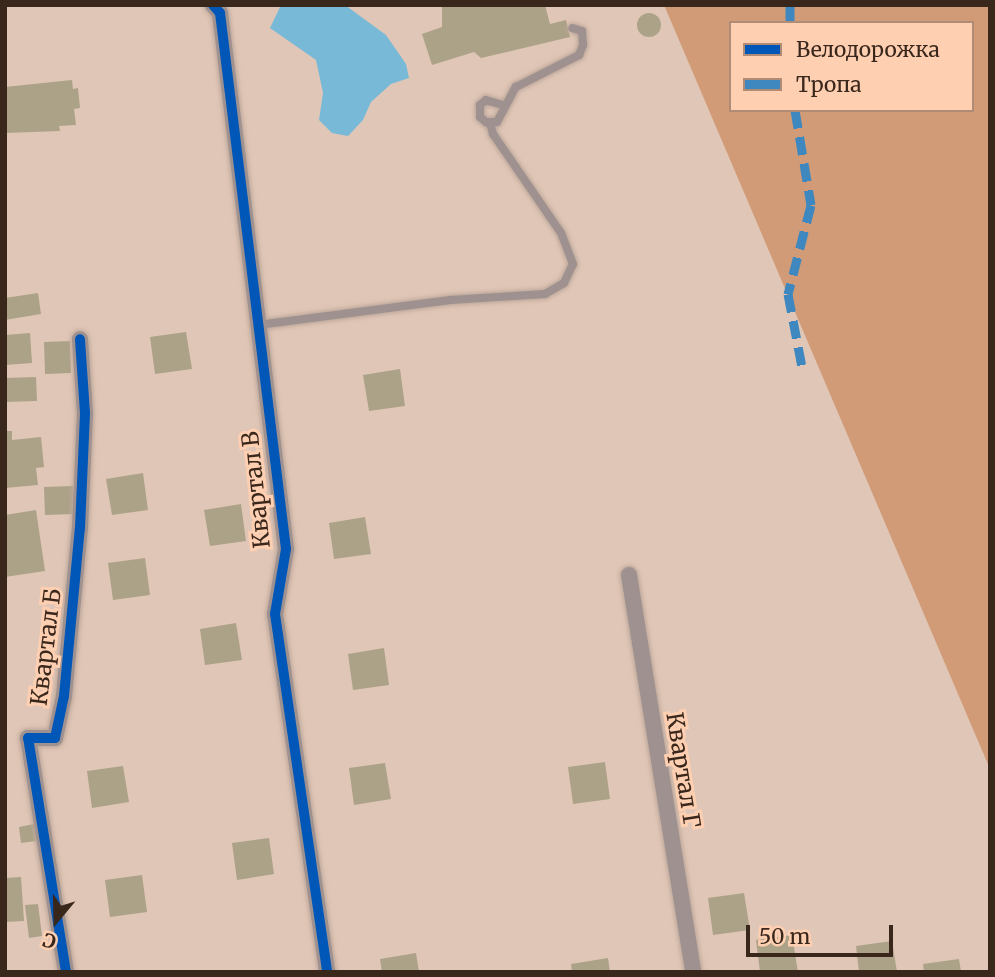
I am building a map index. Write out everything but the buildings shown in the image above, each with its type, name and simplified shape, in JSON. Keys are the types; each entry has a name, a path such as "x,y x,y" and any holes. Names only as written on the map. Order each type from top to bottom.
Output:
{"street":[{"name":"Квартал В","path":"213,5 220,13 286,549 275,614 327,972"},
{"name":"Квартал Б","path":"66,972 27,738 55,738 64,695 81,516 85,413 80,339"},
{"name":"Квартал Г","path":"629,575 693,972"}],"lane":[{"path":"490,123 500,119 502,105 516,87 579,55 583,45 582,31 572,28"},
{"path":"258,325 450,300 545,294 564,284 573,264 561,233 493,134 490,123 480,117 480,105 490,99 502,105"}],"shaded area":[{"path":"664,5 990,5 990,769"}],"water":[{"path":"281,5 345,5 386,35 406,64 409,78 391,84 371,102 363,120 348,136 332,133 319,120 323,93 316,60 270,28"}],"marked path":[{"path":"790,5 790,21"},
{"path":"795,112 811,205 788,294 803,372"}],"cycle path":[{"path":"213,5 220,13 286,549 275,614 327,972"},
{"path":"66,972 28,738 55,738 64,696 80,528 85,413 80,339"}]}
